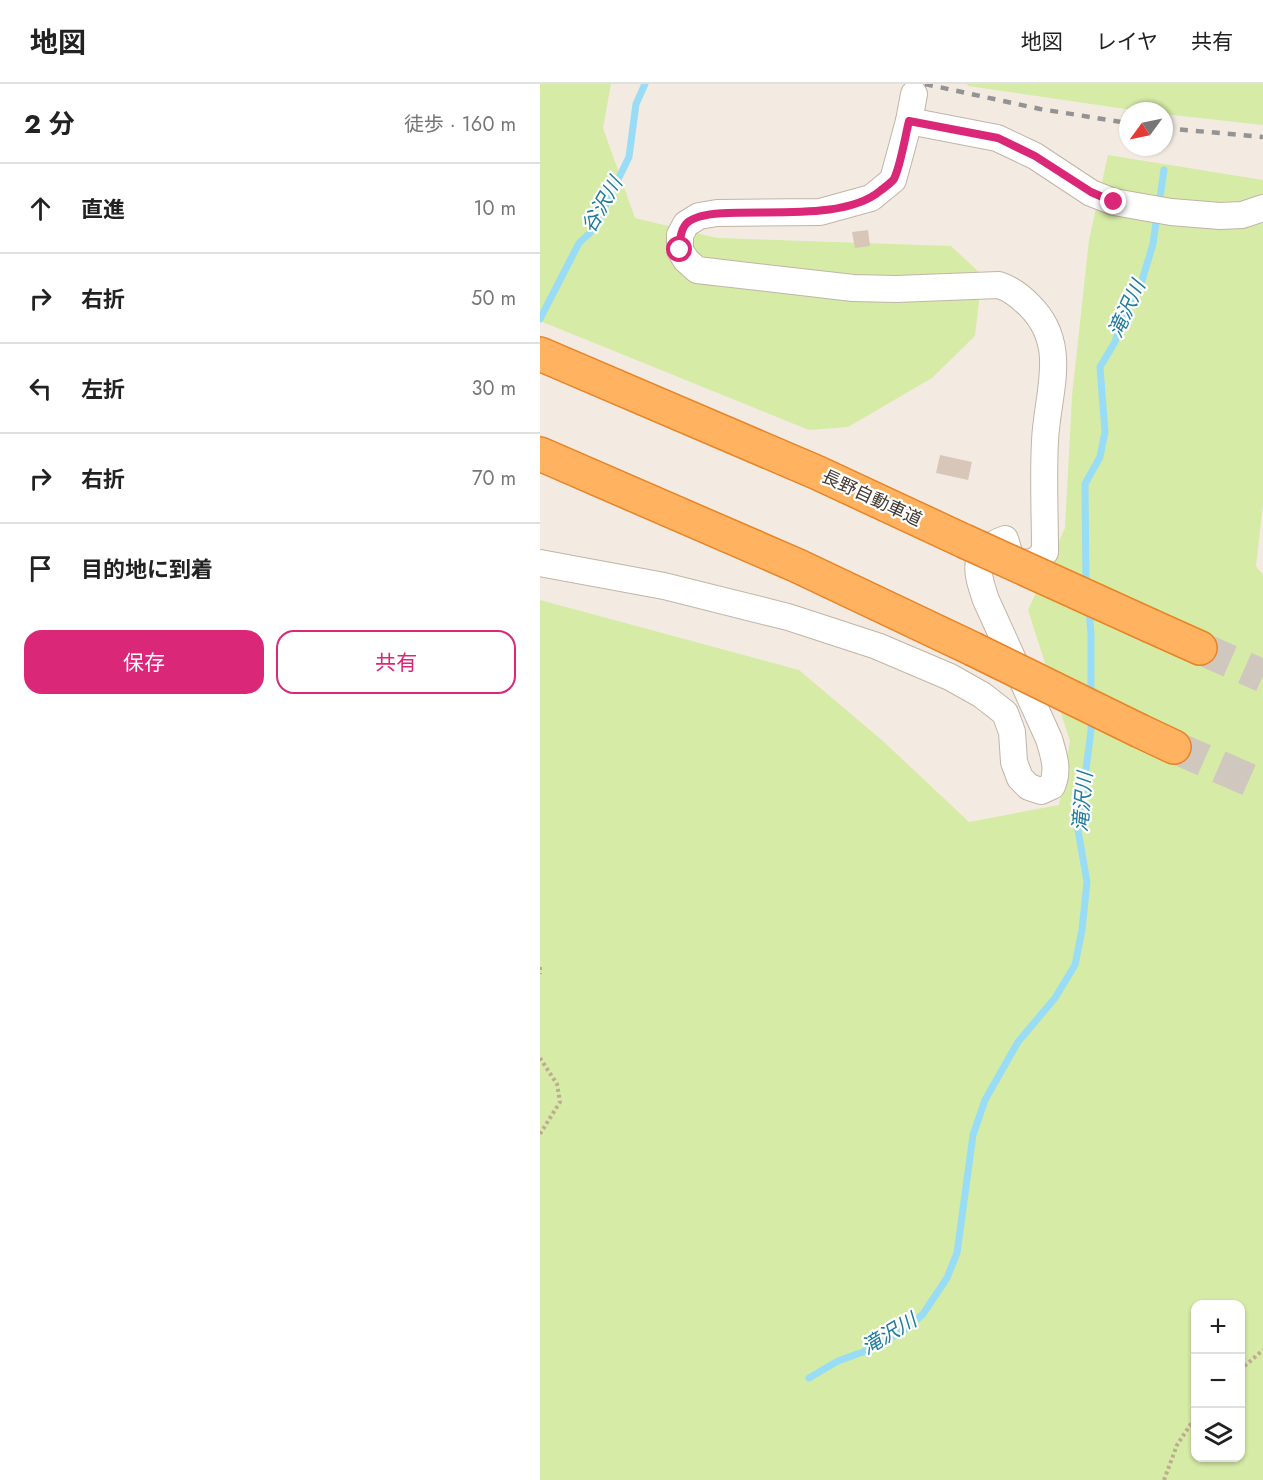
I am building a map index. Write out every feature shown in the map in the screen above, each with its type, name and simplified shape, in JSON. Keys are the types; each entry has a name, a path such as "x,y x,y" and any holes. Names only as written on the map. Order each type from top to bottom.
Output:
{"highway":[{"name":"長野自動車道","path":"540,354 818,473 1200,648"},
{"path":"540,454 798,566 1174,747"}],"street":[{"path":"540,563 664,586 788,617 878,646 950,677 982,695 1005,713 1012,732 1014,762 1020,777 1029,787 1041,791 1052,786 1056,778 1056,764 1049,739 986,600 977,565 993,543 1005,539 1010,556 1020,563 1034,562 1045,552 1045,440 1053,386 1052,356 1046,326 1023,299 1009,288 999,285 896,289 853,288 697,270 686,260 680,250 680,235 686,224 699,216 717,213 820,212 871,198 893,180 914,94"},
{"path":"909,121 998,138 1035,156 1091,192 1114,202 1171,212 1220,216 1242,215 1263,208"}],"path":[{"path":"540,967 540,974"},
{"path":"540,1058 557,1084 560,1102 540,1134"},
{"path":"1245,1366 1263,1350"},
{"path":"1164,1480 1177,1445 1191,1424"}],"green space":[{"path":"540,84 611,84 603,128 635,218 717,238 951,246 982,275 975,336 932,378 848,427 809,430 540,321"},
{"path":"967,84 1263,84 1263,125 1173,115 1173,102 1119,102 1119,108 968,86"},
{"path":"1108,155 1263,180 1263,504 1256,566 1263,575 1263,1480 540,1480 540,600 799,670 884,742 969,822 1059,805 1070,741 1028,610 1065,528 1072,396 1089,240"}],"building":[{"path":"868,230 870,246 855,248 852,232"},
{"path":"940,455 972,462 968,480 936,473"}],"waterway":[{"name":"谷沢川","path":"540,319 579,243 594,229 629,157 636,104 645,84"},
{"name":"滝沢川","path":"1159,204 1164,170"},
{"name":"滝沢川","path":"1086,586 1085,484 1100,457 1105,432 1100,367 1115,342 1125,311 1141,284 1153,244 1157,215"},
{"name":"滝沢川","path":"1089,609 1091,697"},
{"name":"滝沢川","path":"809,1378 838,1361 871,1349 907,1328 923,1314 947,1278 957,1253 973,1135 985,1100 1018,1042 1055,998 1075,965 1082,930 1087,882 1078,830 1091,717"}],"tunnel":[{"path":"1200,648 1263,676"},
{"path":"1174,747 1263,786"}],"railway":[{"path":"925,84 1040,109 1119,122"},
{"path":"1173,129 1263,137"}],"route":[{"path":"680,250 680,235 686,224 699,216 717,213 820,212 871,198 893,180 909,121 998,138 1035,156 1091,192 1114,202"}]}
